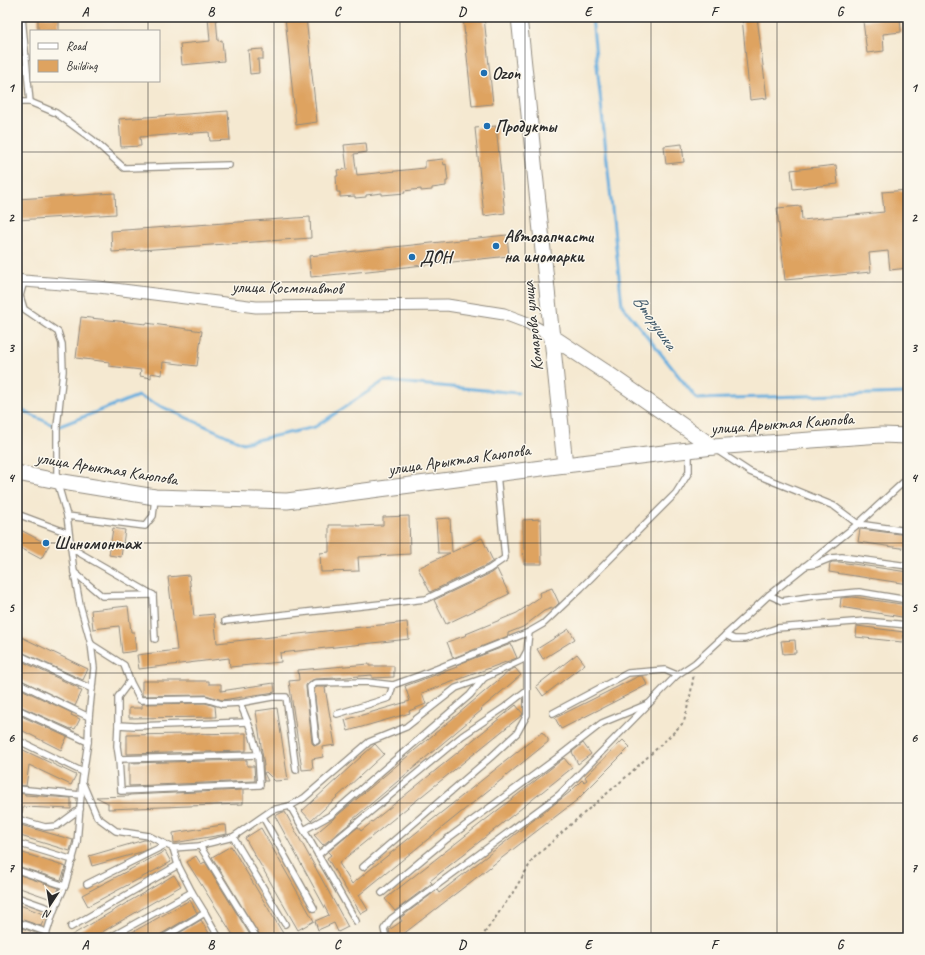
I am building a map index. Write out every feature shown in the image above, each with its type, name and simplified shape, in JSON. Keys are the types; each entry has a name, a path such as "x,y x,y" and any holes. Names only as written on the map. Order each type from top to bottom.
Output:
{"street":[{"name":"Комарова улица","path":"519,17 565,464"},
{"name":"улица Космонавтов","path":"20,280 99,287 256,307 447,304 504,314 528,323 551,336"},
{"path":"551,336 713,447"},
{"name":"улица Арыктая Каюпова","path":"17,473 155,497 287,501 565,464 713,447 881,435 908,436"}],"lane":[{"path":"22,17 30,102"},
{"path":"17,102 30,102 56,114 93,140 124,168 229,165"},
{"path":"17,922 46,935 54,910 65,886 73,860 77,843 94,668 91,644 80,604 74,572 67,516 57,481 57,427 63,371 62,344 58,332 24,309 20,296 20,280"},
{"path":"713,447 750,472 834,506 858,524 908,531"},
{"path":"316,741 310,687 315,683 366,682 393,685 528,632 543,624 676,493 689,472 689,450"},
{"path":"224,621 426,598 489,568 506,558 497,474"},
{"path":"386,938 384,929 391,918 559,796 677,675 695,663 769,595 858,524 908,478"},
{"path":"67,516 145,526 153,516 155,497"},
{"path":"17,514 68,533"},
{"path":"71,548 153,595"},
{"path":"804,566 816,564 831,558 842,557 908,566"},
{"path":"74,572 102,596 153,595"},
{"path":"769,595 782,602 814,596 859,592 908,600"},
{"path":"153,595 155,639"},
{"path":"725,635 734,639 745,639 777,628 866,622 908,625"},
{"path":"363,867 517,733 527,715 526,651 528,632"},
{"path":"91,644 124,666 140,700 206,699 222,704 240,703 272,697 286,697 296,770"},
{"path":"82,782 97,817 116,831 149,836 173,848 200,846 233,837 272,810 290,806 304,798 369,742 406,727 456,688 484,678 522,660 526,651"},
{"path":"17,654 92,688"},
{"path":"552,713 628,673 666,670 677,675"},
{"path":"304,830 331,815 470,694 484,678"},
{"path":"130,681 118,698 117,746 121,791 260,785 258,755 251,730 240,703"},
{"path":"17,682 89,717"},
{"path":"337,714 389,698 393,685"},
{"path":"318,855 462,736 527,690"},
{"path":"382,893 447,838 602,723 650,703"},
{"path":"17,709 88,742"},
{"path":"118,725 135,726 248,722"},
{"path":"17,740 83,772"},
{"path":"119,759 258,755"},
{"path":"17,789 81,795"},
{"path":"290,806 356,922"},
{"path":"17,819 45,827 58,826 80,809"},
{"path":"263,817 314,908"},
{"path":"233,837 285,924"},
{"path":"17,843 73,860"},
{"path":"87,884 165,845"},
{"path":"200,846 257,938"},
{"path":"173,848 178,865 217,937"},
{"path":"71,927 178,865"},
{"path":"17,870 65,886"},
{"path":"109,938 192,892"},
{"path":"17,897 54,910"},
{"path":"163,938 205,913"}],"path":[{"path":"481,938 512,894 533,859 626,777 684,722 691,692 695,663"}],"building":[{"path":"38,17 59,17 59,30 38,30"},
{"path":"208,17 216,17 218,41 222,40 224,61 182,65 180,44 210,41"},
{"path":"285,17 306,17 317,122 296,125"},
{"path":"463,17 484,17 493,104 472,106"},
{"path":"742,17 757,17 767,98 750,100"},
{"path":"900,17 901,32 883,34 884,51 867,53 863,21"},
{"path":"263,49 263,59 258,59 259,73 250,74 248,50"},
{"path":"228,111 230,140 210,141 209,132 140,137 141,146 121,147 119,119"},
{"path":"496,126 505,213 484,216 475,128"},
{"path":"366,143 367,152 354,154 357,175 425,168 425,161 443,159 444,165 446,164 448,181 446,181 446,186 432,188 432,190 421,191 421,189 404,191 405,193 382,195 382,193 355,198 355,196 340,197 340,192 337,192 336,176 338,176 337,170 347,169 344,145"},
{"path":"682,144 684,162 666,164 664,146"},
{"path":"836,165 838,184 793,189 791,170"},
{"path":"908,190 908,268 890,270 888,251 869,253 871,272 785,280 777,208 801,206 802,220 884,212 882,192"},
{"path":"115,193 116,214 17,220 17,199"},
{"path":"310,217 311,238 112,252 111,231"},
{"path":"507,235 509,256 311,277 309,256"},
{"path":"81,317 146,323 202,331 197,366 163,362 162,375 151,373 151,378 140,376 141,370 109,366 109,362 76,358"},
{"path":"409,516 410,554 358,557 359,571 321,572 320,553 329,552 329,525 383,525 383,517"},
{"path":"450,518 452,552 482,538 493,561 430,592 418,568 450,553 438,553 436,519"},
{"path":"541,519 542,564 524,564 523,520"},
{"path":"17,528 49,545 41,559 17,546"},
{"path":"113,528 125,530 121,557 109,555"},
{"path":"860,529 908,535 908,549 858,542"},
{"path":"832,562 908,572 908,584 829,572 830,563"},
{"path":"496,569 509,594 446,624 434,600 491,573"},
{"path":"189,575 194,616 214,614 217,643 407,622 409,639 280,653 281,662 230,667 229,658 139,669 137,655 177,650 168,577"},
{"path":"552,588 559,603 555,607 544,611 523,627 508,633 508,636 453,658 447,642 517,613 540,597 539,593"},
{"path":"853,597 908,605 908,618 840,607 841,598"},
{"path":"128,606 131,632 134,632 136,651 122,653 119,626 93,629 91,610"},
{"path":"857,626 904,632 902,642 856,637"},
{"path":"569,629 575,639 543,659 537,649"},
{"path":"17,635 88,669 83,680 17,650"},
{"path":"795,640 796,653 783,654 781,641"},
{"path":"511,644 517,658 422,693 426,704 409,711 410,713 348,731 345,720 410,701 405,686 457,667 456,665"},
{"path":"577,654 585,664 543,696 536,686"},
{"path":"17,659 79,688 78,690 82,691 75,706 17,678"},
{"path":"369,664 369,666 394,666 394,677 372,678 372,675 315,679 306,685 312,743 317,745 320,743 314,689 317,687 328,687 325,688 335,745 322,747 323,757 312,759 313,769 302,770 289,681 299,680 298,670"},
{"path":"515,668 521,675 352,820 353,821 323,845 314,835 509,671"},
{"path":"639,676 643,676 647,685 561,729 555,718"},
{"path":"142,681 209,681 209,684 221,684 221,691 274,683 275,692 222,700 206,695 143,696"},
{"path":"17,687 72,713 71,715 80,719 75,729 71,729 17,705"},
{"path":"205,703 215,706 216,717 129,718 129,708 142,708 142,704"},
{"path":"516,705 523,714 522,715 339,863 352,884 542,732 548,739 548,742 359,895 368,910 361,914 327,858 331,855 328,852 358,827 361,831"},
{"path":"277,708 288,780 275,781 266,772 264,773 268,781 264,781 263,766 264,766 256,711"},
{"path":"17,714 67,737 61,750 17,728"},
{"path":"246,733 246,751 127,754 127,735"},
{"path":"623,740 630,747 577,800 402,935 397,938 392,938 389,930 402,921 400,918 437,890 439,893 570,792 582,780 584,782 587,780 585,777"},
{"path":"583,743 591,754 578,764 572,752"},
{"path":"375,744 384,754 311,821 302,811"},
{"path":"17,747 76,775 71,785 29,765 26,786 17,785"},
{"path":"564,758 572,768 430,881 432,883 395,911 385,899"},
{"path":"247,760 247,766 254,766 255,781 129,786 129,763"},
{"path":"243,790 243,804 108,809 108,803 96,797 129,796"},
{"path":"17,793 25,795 71,798 71,809 23,807 22,813 17,813"},
{"path":"285,812 348,927 338,932 334,923 318,930 315,921 329,915 275,816"},
{"path":"17,824 73,840 70,851 17,835"},
{"path":"226,825 227,834 174,843 173,833"},
{"path":"261,828 314,921 298,930 245,838"},
{"path":"148,840 150,848 92,866 89,856"},
{"path":"231,846 284,935 278,938 261,938 212,857"},
{"path":"17,851 66,867 61,880 17,866"},
{"path":"165,851 171,862 88,906 82,895"},
{"path":"196,856 201,864 205,862 252,938 235,938 187,862"},
{"path":"17,874 59,888 54,900 17,887"},
{"path":"174,875 181,886 92,938 67,938"},
{"path":"190,900 197,913 161,934 159,938 122,938"},
{"path":"17,904 46,915 41,926 17,918"},
{"path":"201,920 209,933 201,938 171,938"},
{"path":"17,926 38,934 37,938 17,938"}],"waterway":[{"name":"Вторушка","path":"592,17 622,305 697,399 908,393"},
{"path":"17,408 57,427 138,396 243,443 315,427 384,381 518,393"}],"place":[{"name":"Ozon","path":"484,73"},
{"name":"Продукты","path":"487,126"},
{"name":"Автозапчасти на иномарки","path":"496,246"},
{"name":"ДОН","path":"412,257"},
{"name":"Шиномонтаж","path":"46,543"}]}
